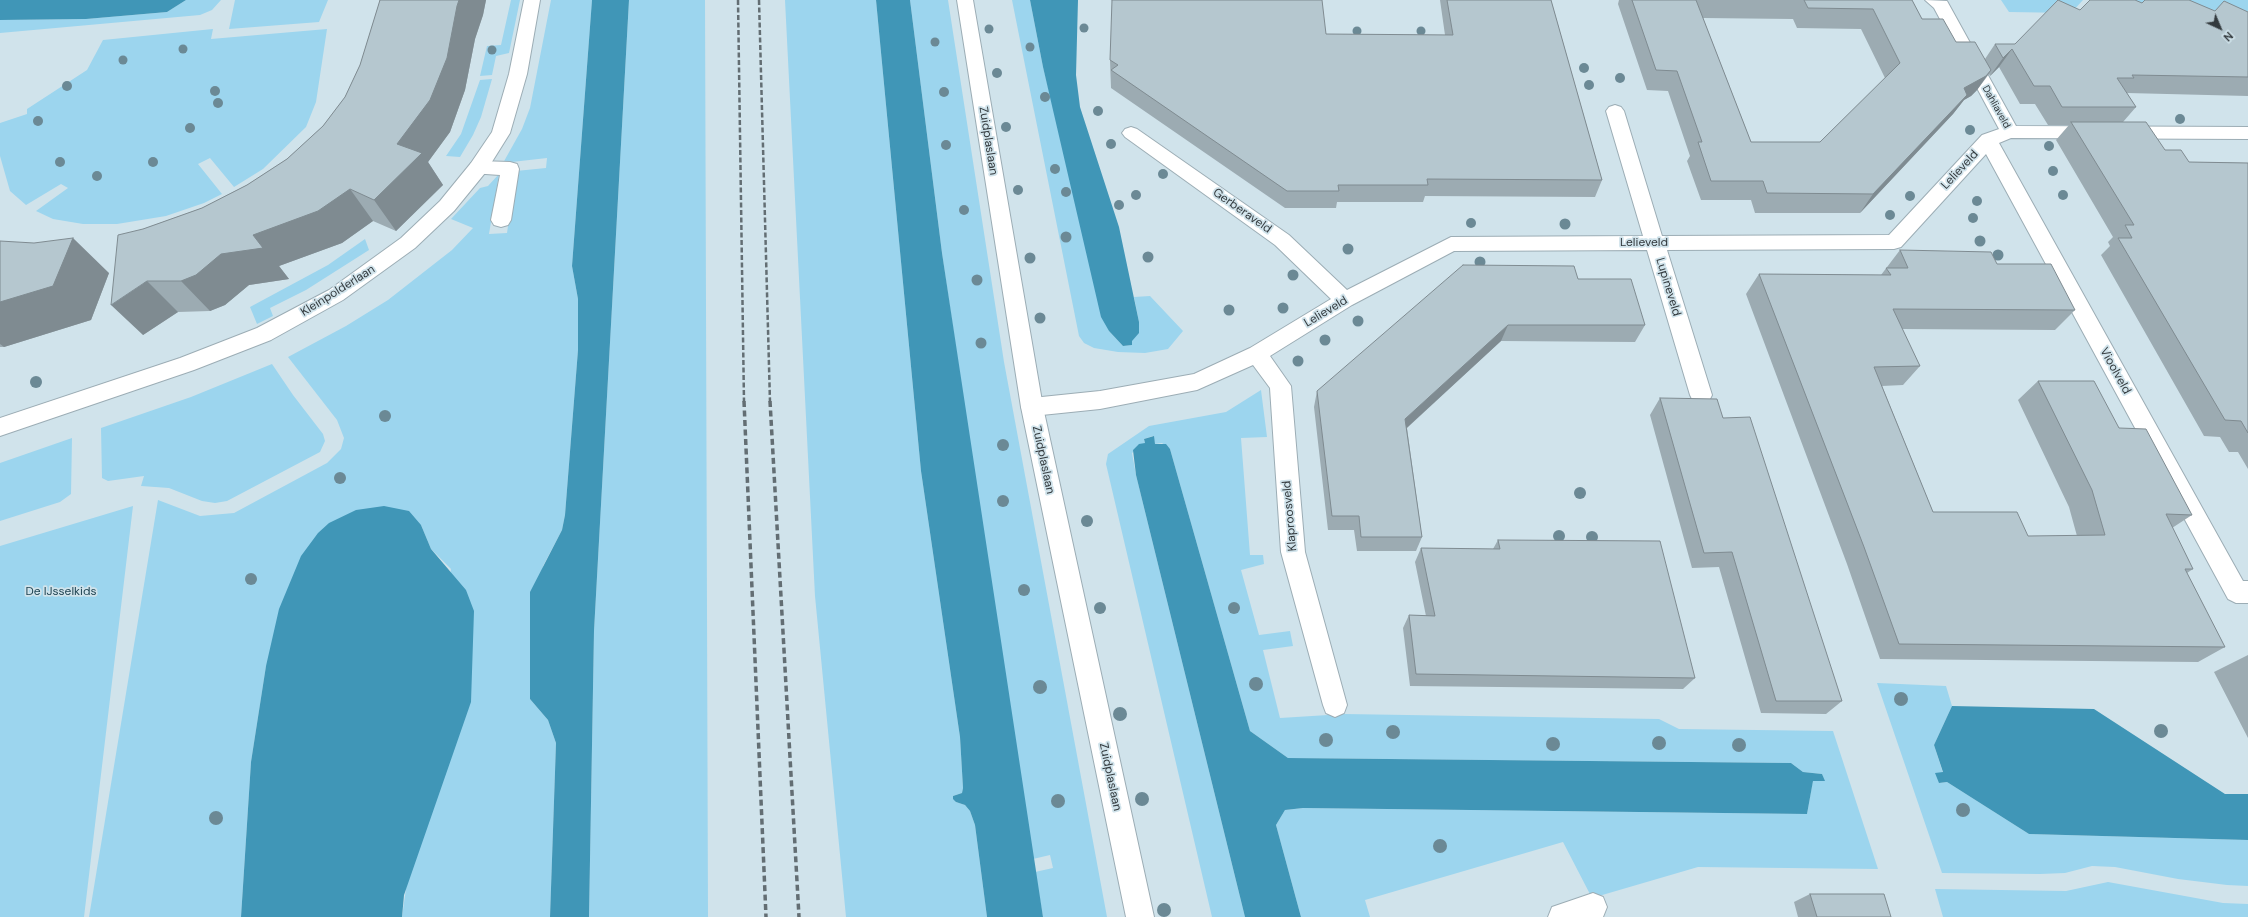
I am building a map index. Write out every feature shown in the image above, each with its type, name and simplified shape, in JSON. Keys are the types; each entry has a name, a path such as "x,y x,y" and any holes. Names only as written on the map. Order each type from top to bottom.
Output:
{"street":[{"name":"Kleinpolderlaan","path":"0,427 187,364 264,334 336,295 408,243 447,206 478,168 501,133 511,104 532,0"},
{"name":"Zuidplaslaan","path":"965,0 1032,407 1140,917"},
{"name":"Dahliaveld","path":"1933,0 1941,5 2010,132"},
{"name":"Lupineveld","path":"1615,111 1701,395"},
{"name":"Lelieveld","path":"1032,407 1100,400 1197,382 1257,354 1345,300 1450,244 1894,242 1988,140 2010,132 2248,133"},
{"name":"Gerberaveld","path":"1131,133 1282,240 1345,300"},
{"name":"Vioolveld","path":"1988,140 2236,592 2248,592"},
{"path":"478,168 510,169 501,220"},
{"name":"Klaproosveld","path":"1257,354 1280,386 1293,552 1335,705"},
{"path":"1562,917 1593,907"}],"green space":[{"path":"186,0 221,0 212,10 200,15 0,33 0,20 86,19 167,12"},
{"path":"235,0 328,0 319,22 229,29"},
{"path":"511,0 520,0 509,53 496,56 492,75 480,76 487,46 501,45"},
{"path":"551,0 592,0 572,266 578,299 578,350 565,515 562,530 543,566 530,699 548,720 556,743 550,917 402,917 451,569 431,549 421,525 266,666 251,762 241,917 89,917 158,500 200,516 234,513 327,463 341,449 344,438 337,420 288,357 346,326 388,300 452,250 473,228 451,219 480,188 488,186 499,174 489,234 507,233 516,171 546,168 547,158 503,163 522,129 530,108"},
{"path":"629,0 705,0 708,917 589,917 594,631"},
{"path":"785,0 876,0 921,471 960,737 963,788 962,793 953,796 956,802 965,805 970,811 975,825 987,917 846,917 815,596"},
{"path":"910,0 948,0 1004,362 1107,917 1043,917 1035,872 1053,868 1050,855 1033,859 1016,759 942,253"},
{"path":"1012,0 1030,0 1043,67 1109,331 1123,346 1132,345 1131,341 1139,322 1134,297 1150,296 1183,331 1168,349 1145,353 1118,352 1094,348 1084,343 1079,336"},
{"path":"2001,0 2083,0 2071,13 2009,12"},
{"path":"2089,0 2248,0 2248,15 2175,15 2145,3 2106,7"},
{"path":"213,29 211,39 327,29 316,102 306,127 263,169 234,187 210,158 198,164 222,194 204,203 166,216 117,224 83,224 53,219 36,211 68,188 61,184 26,205 10,191 0,156 0,123 27,114 27,109 87,70 103,40"},
{"path":"492,79 481,117 473,135 460,157 446,156 461,134 480,80"},
{"path":"365,239 369,250 306,290 270,308 273,316 257,324 250,307 328,265"},
{"path":"272,364 293,395 323,434 325,441 320,452 227,501 215,503 202,501 169,488 141,486 144,476 108,481 102,478 101,428 191,397"},
{"path":"1261,390 1267,437 1241,438 1250,555 1263,555 1264,564 1241,570 1259,635 1290,631 1293,646 1263,650 1280,718 1344,714 1659,719 1679,729 1833,731 1878,869 1698,867 1592,898 1563,842 1365,900 1370,917 1301,917 1276,825 1285,810 1303,808 1807,814 1813,780 1824,781 1822,774 1803,772 1791,763 1288,758 1250,731 1170,449 1162,443 1155,444 1153,436 1144,439 1145,443 1132,453 1136,475 1245,917 1212,917 1106,464 1108,454 1149,426 1226,412"},
{"path":"72,438 71,494 60,502 0,521 0,463"},
{"name":"De IJsselkids","path":"133,506 84,917 0,917 0,546"},
{"path":"1877,683 1946,686 1952,706 1934,745 1943,773 1939,783 1947,782 2029,834 2248,840 2248,886 2178,879 2115,867 2092,866 2065,873 1942,873"},
{"path":"2108,882 2223,903 2248,904 2248,917 1943,917 1935,889 2066,891"}],"shaded area":[{"path":"0,0 186,0 167,12 86,19 0,20"},
{"path":"592,0 629,0 594,631 589,917 550,917 556,743 548,720 530,699 530,592 562,530 565,515 578,350 578,299 572,266"},
{"path":"876,0 910,0 942,253 1043,917 987,917 975,825 970,811 965,805 956,802 953,799 953,796 962,793 963,788 960,737 921,471"},
{"path":"1030,0 1078,0 1076,75 1080,107 1119,227 1139,322 1139,333 1132,341 1132,345 1123,346 1109,331 1101,317 1043,67"},
{"path":"1154,436 1155,444 1166,444 1170,449 1250,731 1288,758 1791,763 1803,772 1822,774 1825,781 1813,781 1807,814 1303,808 1285,810 1276,825 1301,917 1245,917 1136,475 1133,450 1139,444 1145,443 1144,439"},
{"path":"384,506 409,511 421,525 431,549 466,590 474,611 471,702 404,895 402,917 241,917 251,762 266,666 279,609 301,556 318,533 329,523 356,510"},
{"path":"1952,706 2094,709 2225,794 2248,794 2248,840 2029,834 1947,782 1939,783 1935,773 1943,772 1934,745"}],"building":[{"path":"380,0 459,0 447,58 430,100 397,144 422,153 374,200 350,189 318,211 253,235 263,248 221,254 196,275 181,281 147,281 111,305 118,235 143,229 202,208 247,185 287,159 323,126 345,97 360,65"},
{"path":"1112,0 1322,0 1326,34 1453,35 1447,0 1551,0 1602,180 1427,179 1428,185 1338,185 1339,191 1287,191 1111,70 1118,65 1110,60"},
{"path":"1632,0 1696,0 1751,142 1820,142 1900,63 1873,9 1808,8 1804,0 1912,0 1922,19 1943,19 1956,42 1975,42 1991,70 1986,76 1964,88 1967,95 1873,194 1767,193 1763,181 1711,181 1698,142 1702,142 1677,71 1656,70"},
{"path":"2058,0 2080,10 2090,0 2135,0 2142,3 2145,0 2189,0 2215,11 2224,1 2248,12 2248,77 2132,75 2134,78 2117,78 2136,107 2062,107 2050,86 2034,86 2012,49 2003,58 1995,44 2015,44"},
{"path":"2071,122 2146,122 2165,150 2181,150 2189,162 2248,163 2248,433 2241,421 2225,420 2118,238 2132,238 2125,225 2134,225"},
{"path":"73,238 53,286 0,302 0,241 34,243"},
{"path":"1900,250 1991,252 1997,264 2051,264 2075,310 1893,309 1920,366 1874,367 1933,512 2017,512 2028,536 2105,535 2092,490 2038,381 2094,381 2119,428 2146,429 2192,515 2166,514 2193,569 2185,569 2225,647 1899,644 1864,547 1759,274 1891,275 1886,268 1908,268"},
{"path":"1463,265 1574,266 1578,279 1631,279 1645,325 1508,325 1405,419 1422,537 1361,537 1359,516 1332,516 1317,391"},
{"path":"1660,398 1717,399 1723,418 1750,417 1842,701 1776,701 1732,552 1704,553"},
{"path":"1498,540 1660,541 1695,678 1416,674 1409,615 1435,616 1421,548 1500,549"},
{"path":"1810,894 1884,894 1891,917 1817,917"}],"railway":[{"path":"738,0 744,402"},
{"path":"759,0 770,402"},
{"path":"744,401 766,917"},
{"path":"770,401 799,917"}]}
